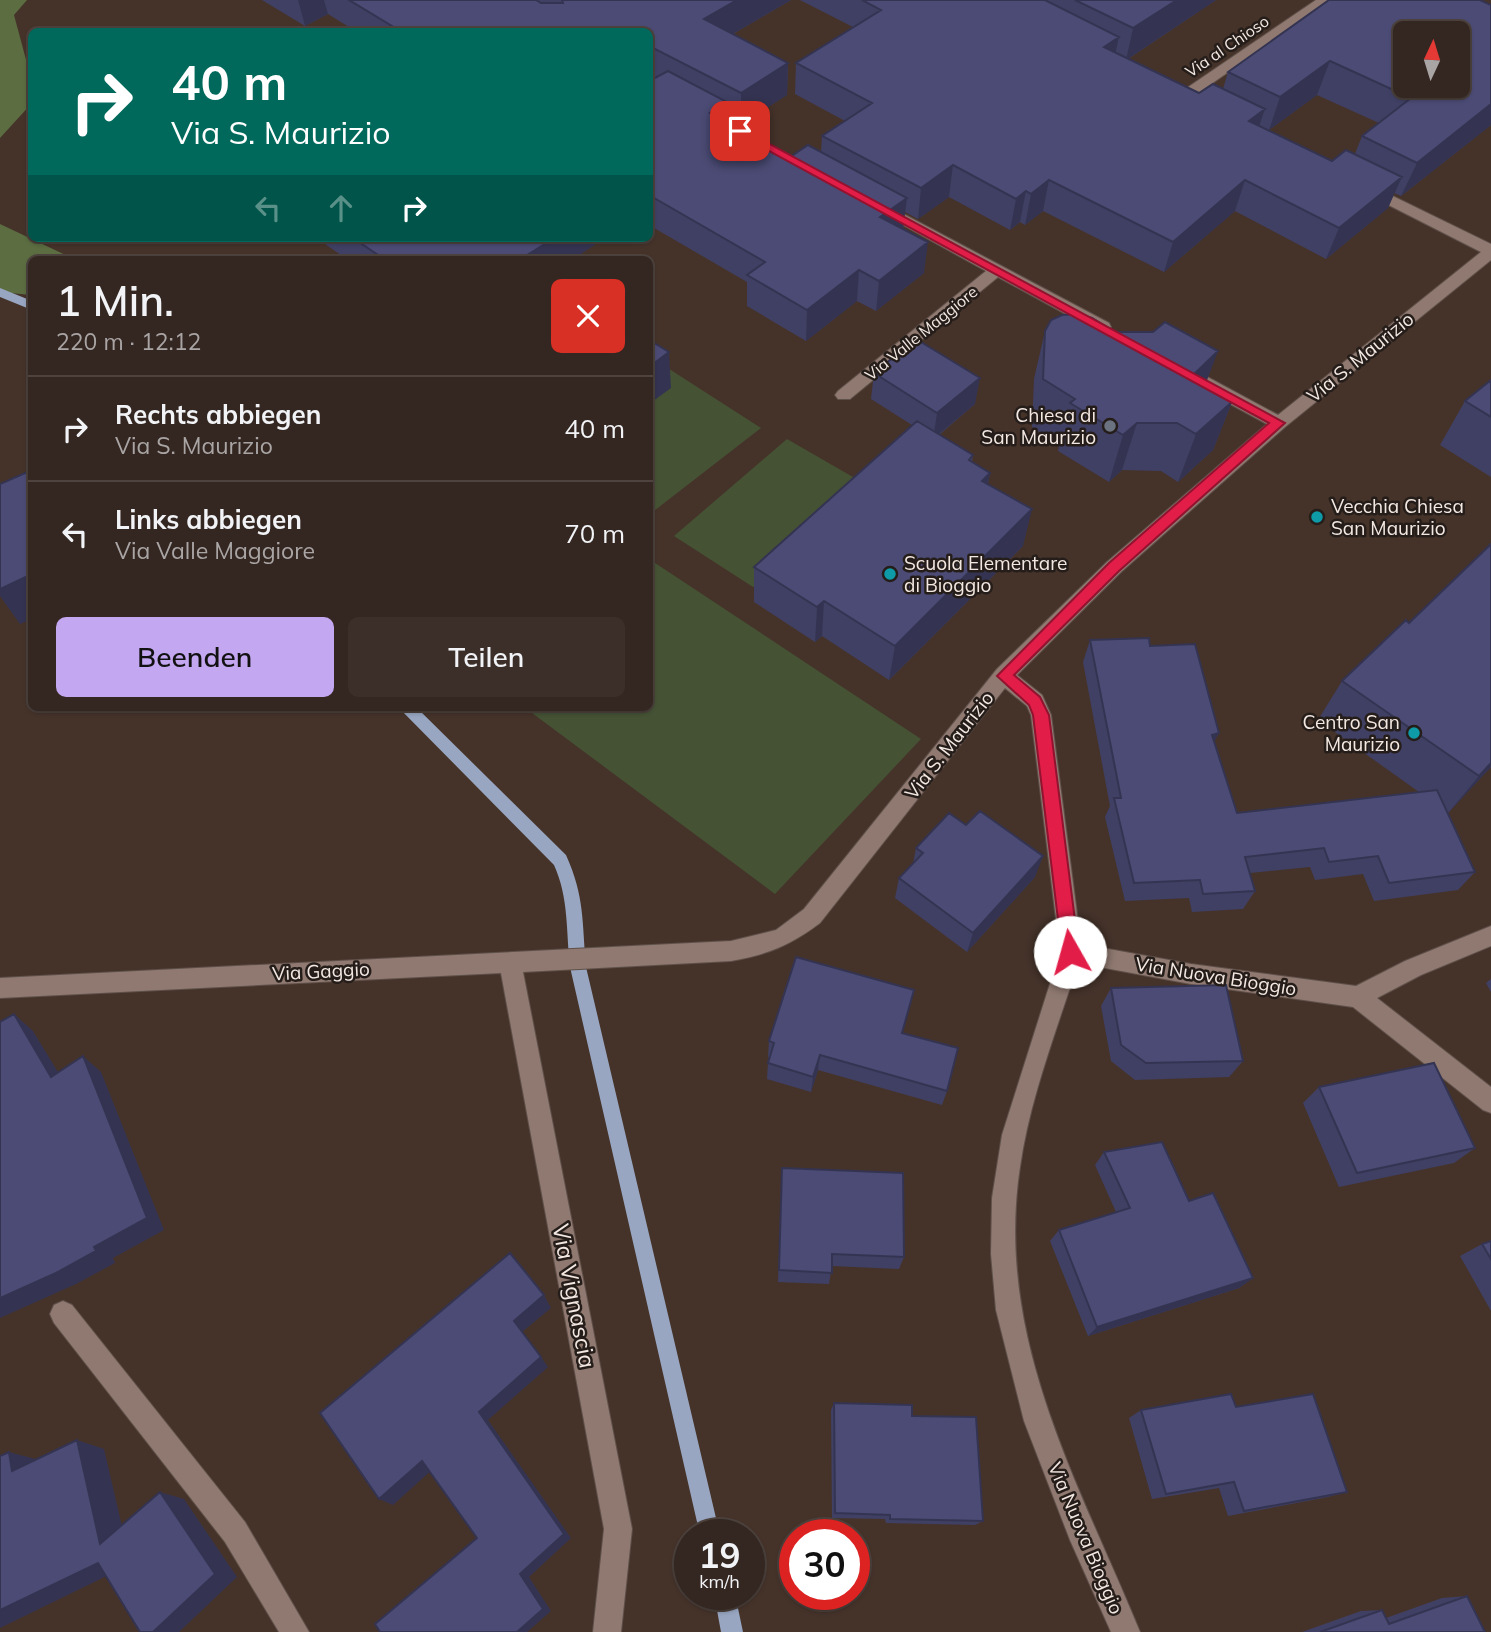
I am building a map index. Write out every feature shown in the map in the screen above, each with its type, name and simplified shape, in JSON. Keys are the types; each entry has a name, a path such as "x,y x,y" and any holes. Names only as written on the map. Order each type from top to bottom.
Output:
{"street":[{"name":"Via al Chioso","path":"1183,97 1325,0"},
{"path":"1355,183 1491,251"},
{"name":"Via Valle Maggiore","path":"864,198 1122,338"},
{"name":"Via S. Maurizio","path":"642,954 741,949 762,945 799,927 825,902 1004,676 1114,567 1279,423 1491,251"},
{"name":"Via Valle Maggiore","path":"844,395 997,270"},
{"path":"1167,362 1279,423"},
{"path":"1004,676 1035,701 1041,715 1070,952"},
{"path":"1491,936 1413,968 1358,997 1491,1102"},
{"name":"Via Nuova Bioggio","path":"1126,1632 1082,1535 1027,1382 1010,1315 1002,1252 1004,1197 1014,1133 1070,952 1191,974 1358,997"},
{"name":"Via Gaggio","path":"0,988 642,954"},
{"name":"Via Vignascia","path":"510,961 618,1529 607,1632"},
{"path":"63,1314 235,1532 295,1632"}],"green space":[{"path":"0,0 27,0 14,15 28,67 28,107 0,138"},
{"path":"0,224 28,237 28,242 38,242 68,256 28,256 28,295 0,292"},
{"path":"653,359 761,428 653,512"},
{"path":"787,439 865,484 753,587 674,536"},
{"path":"653,562 921,739 775,894 529,711 653,711"}],"building":[{"path":"349,0 536,0 541,3 563,3 562,0 737,0 704,19 788,63 741,93 653,48 653,28 395,28"},
{"path":"862,0 1045,0 1119,37 1104,47 1199,93 1213,84 1265,109 1249,121 1332,161 1346,150 1402,177 1339,228 1245,180 1173,242 1049,180 1031,194 1026,191 1016,199 953,165 921,188 822,136 872,103 796,63 881,10"},
{"path":"1075,0 1177,0 1133,28"},
{"path":"1329,0 1480,0 1491,5 1491,104 1417,163 1362,136 1411,98 1470,98 1470,21 1393,21 1393,90 1330,61 1280,97 1228,72"},
{"path":"668,71 727,102 710,113 790,157 808,145 907,198 880,217 928,242 879,281 859,270 807,310 747,275 765,262 653,197 653,79"},
{"path":"359,242 548,242 526,256 380,256"},
{"path":"1078,314 1092,318 1115,332 1153,332 1165,322 1218,351 1189,379 1232,402 1196,434 1177,423 1137,423 1123,435 1070,403 1075,399 1043,379 1045,331 1051,320 1062,315"},
{"path":"916,339 980,378 937,413 874,373"},
{"path":"653,342 669,352 653,364"},
{"path":"1491,380 1491,417 1465,401"},
{"name":"Scuola Elementare di Bioggio","path":"917,421 973,455 969,460 990,473 982,481 1032,509 895,646 824,601 817,607 754,567"},
{"path":"28,472 28,576 0,589 0,484"},
{"path":"1491,544 1491,763 1479,776 1342,681 1406,620 1409,623"},
{"path":"1149,638 1150,646 1195,644 1219,733 1212,735 1237,813 1437,790 1475,872 1389,883 1378,856 1329,862 1324,848 1245,857 1255,891 1203,894 1200,880 1134,883 1114,798 1121,798 1090,640"},
{"path":"980,811 1043,856 973,933 899,878 923,853 916,848 949,813 966,825"},
{"path":"796,957 914,990 902,1033 958,1048 947,1091 820,1055 813,1077 768,1063 774,1043 769,1041"},
{"path":"1226,985 1243,1061 1146,1063 1121,1045 1111,988"},
{"path":"14,1014 51,1077 83,1056 147,1218 94,1247 96,1251 56,1273 0,1298 0,1022"},
{"path":"1434,1063 1475,1148 1357,1173 1319,1087"},
{"path":"1162,1142 1189,1201 1213,1193 1253,1278 1097,1327 1059,1230 1130,1208 1104,1152"},
{"path":"782,1168 903,1173 904,1257 832,1254 832,1273 779,1270"},
{"path":"1491,1241 1491,1259 1482,1244"},
{"path":"510,1253 544,1295 514,1321 541,1357 479,1412 564,1534 520,1574 543,1609 517,1632 380,1632 375,1624 477,1538 422,1461 379,1499 320,1413"},
{"path":"1231,1394 1236,1407 1313,1394 1347,1492 1244,1511 1234,1482 1166,1494 1141,1410"},
{"path":"834,1403 912,1405 912,1416 976,1417 983,1521 890,1519 890,1515 835,1513"},
{"path":"77,1440 100,1544 160,1492 215,1574 153,1632 140,1632 98,1563 0,1610 0,1456 9,1452 12,1471"},
{"path":"1467,1596 1485,1632 1320,1632 1382,1610 1389,1624"}],"waterway":[{"path":"0,292 28,304"},
{"path":"410,711 560,860 567,876 574,902 578,967 706,1519"},
{"path":"727,1610 732,1632"}],"place":[{"name":"Chiesa di San Maurizio","path":"1110,426"},
{"name":"Vecchia Chiesa San Maurizio","path":"1317,517"},
{"name":"Scuola Elementare di Bioggio","path":"890,574"},
{"name":"Centro San Maurizio","path":"1414,733"}],"route":[{"path":"740,131 1279,423 1114,567 1004,676 1035,701 1041,715 1070,952"}]}
